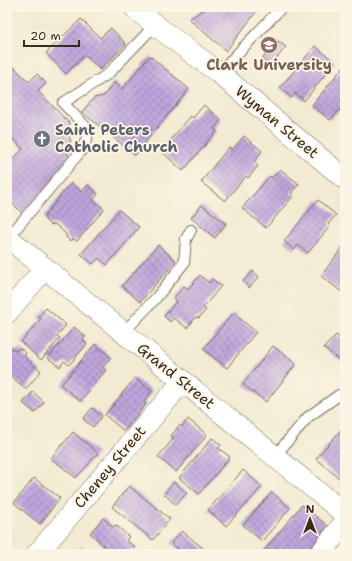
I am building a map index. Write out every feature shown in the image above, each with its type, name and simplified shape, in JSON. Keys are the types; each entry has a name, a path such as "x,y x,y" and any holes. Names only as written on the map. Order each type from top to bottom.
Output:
{"street":[{"name":"Wyman Street","path":"134,7 155,25 219,73 345,179"},
{"name":"Grand Street","path":"7,238 345,514"},
{"path":"7,312 45,268"},
{"name":"Cheney Street","path":"37,554 183,381"},
{"path":"320,554 345,522"}],"lane":[{"path":"219,73 282,7"},
{"path":"7,238 80,152 87,138 87,128 63,103 108,74 155,25"},
{"path":"123,333 156,298 184,263 186,239 191,230"},
{"path":"274,457 308,417 339,395 345,396"}],"building":[{"path":"207,7 260,7 226,51 189,19"},
{"path":"81,19 100,38 111,28 126,44 100,70 85,55 66,74 46,53"},
{"path":"278,41 286,47 270,66 262,59"},
{"path":"315,46 335,62 304,101 295,93 292,98 280,88"},
{"path":"150,56 189,89 135,155 82,112 94,98 104,96 114,82 122,89"},
{"path":"345,65 345,107 341,111 339,110 330,120 312,105"},
{"name":"Saint Peters Catholic Church","path":"13,66 29,82 37,74 46,83 38,91 70,124 63,131 70,138 71,148 67,155 74,161 22,213 7,198 7,165 23,149 7,133 7,72"},
{"path":"204,105 221,120 214,129 217,131 183,171 161,151 191,116 193,118"},
{"path":"244,136 262,151 254,162 258,166 248,178 246,176 225,201 201,182 229,147 232,150"},
{"path":"280,169 299,184 291,193 294,195 266,228 242,208 270,176 272,178"},
{"path":"71,183 82,192 88,185 98,194 93,200 104,209 77,241 74,239 70,241 66,237 66,234 55,224 50,225 44,216"},
{"path":"318,200 336,215 328,224 330,226 308,253 298,245 294,250 284,241"},
{"path":"202,205 226,224 215,238 191,218"},
{"path":"119,210 139,227 107,265 99,258 93,264 81,254"},
{"path":"345,244 345,290 343,293 321,276"},
{"path":"158,245 176,261 140,302 122,286"},
{"path":"253,271 259,277 249,288 243,281"},
{"path":"200,275 209,283 212,279 221,286 203,308 206,310 199,318 196,317 187,328 174,318 170,322 164,316 177,301 174,298 184,286 188,289"},
{"path":"46,308 66,325 57,336 60,338 41,360 21,342 41,319 38,317"},
{"path":"233,313 256,332 227,368 203,349"},
{"path":"74,327 85,336 83,340 87,344 69,365 64,361 60,367 48,358"},
{"path":"345,331 345,365 324,348 336,335 340,338"},
{"path":"95,344 111,357 103,367 106,370 80,401 61,385"},
{"path":"273,346 296,364 266,402 243,384"},
{"path":"12,348 16,351 20,348 26,353 24,356 41,371 26,389 7,373 7,354"},
{"path":"135,378 152,391 144,402 146,404 124,431 105,415"},
{"path":"33,392 44,402 35,413 23,403"},
{"path":"92,408 102,416 93,427 83,419"},
{"path":"188,419 207,435 176,472 158,457 174,438 171,436 180,425 182,427"},
{"path":"345,425 345,483 316,459"},
{"path":"73,432 98,453 76,478 51,458"},
{"path":"212,438 221,445 218,448 230,457 199,494 179,478"},
{"path":"243,470 262,487 226,526 208,510"},
{"path":"34,478 60,498 40,524 14,503"},
{"path":"174,482 187,493 176,505 164,494"},
{"path":"129,486 170,519 153,540 112,507"},
{"path":"272,492 290,508 262,541 243,525"},
{"path":"302,505 328,526 305,554 261,554"},
{"path":"103,518 113,527 116,525 129,537 126,540 135,547 128,554 113,554 90,533"},
{"path":"182,531 210,554 184,554 171,543"},
{"path":"80,547 89,554 74,554"}],"place":[{"name":"Clark University","path":"269,45"},
{"name":"Saint Peters Catholic Church","path":"42,139"}]}
